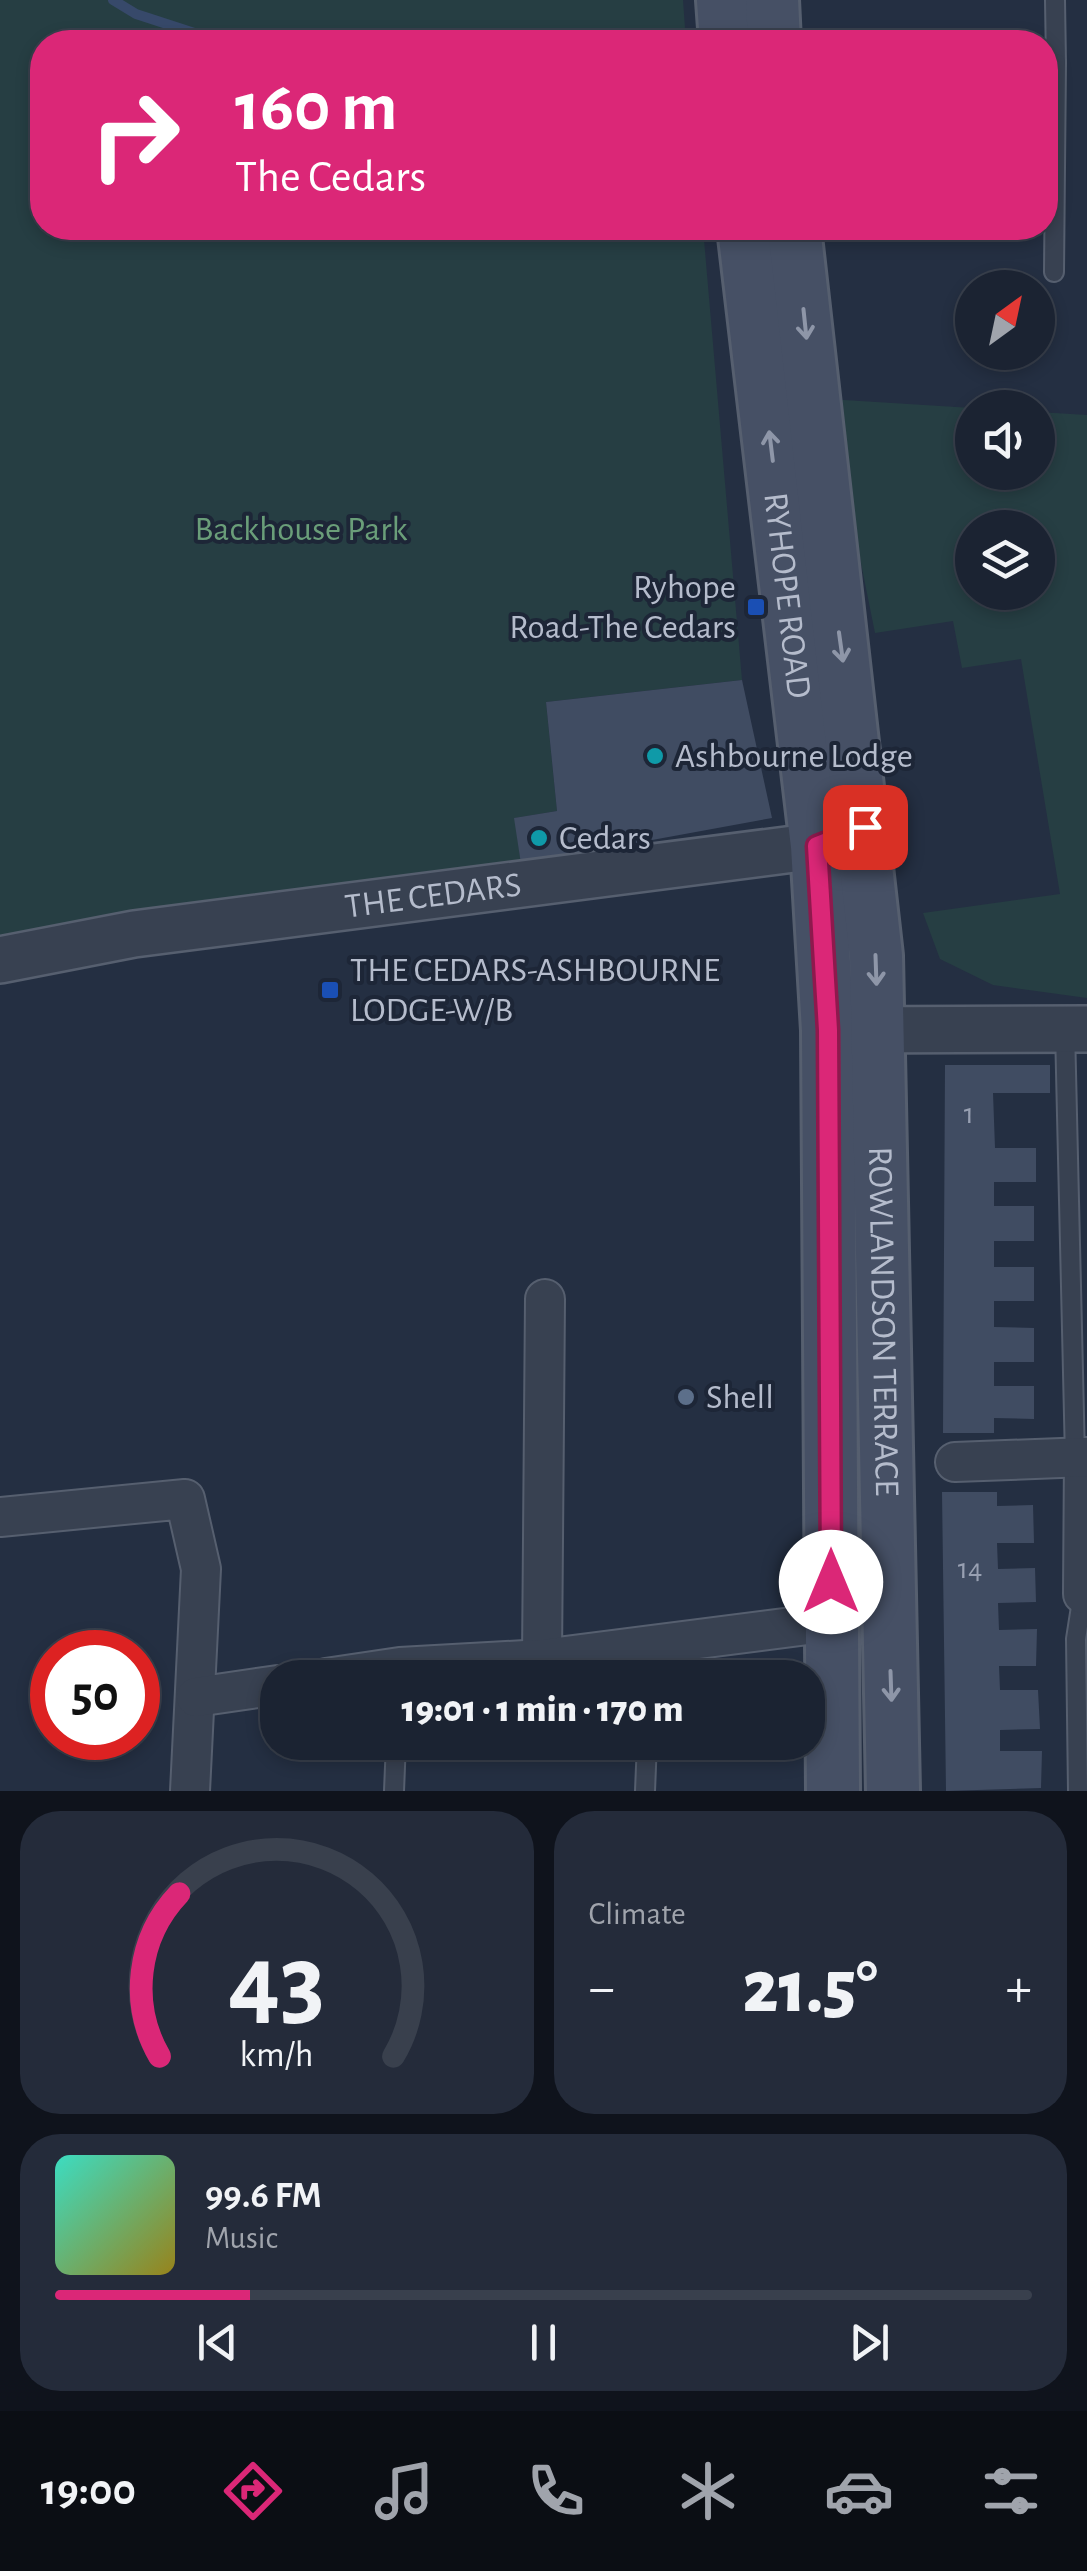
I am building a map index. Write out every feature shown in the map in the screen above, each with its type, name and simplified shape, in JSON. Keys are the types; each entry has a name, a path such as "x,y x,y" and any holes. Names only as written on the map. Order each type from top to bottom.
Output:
{"main road":[{"path":"723,0 725,30"},
{"path":"772,0 773,30"},
{"name":"RYHOPE ROAD","path":"746,240 841,836"},
{"name":"RYHOPE ROAD","path":"795,240 830,566 853,1030 831,1622 833,1791"},
{"name":"ROWLANDSON TERRACE","path":"853,1030 888,1618 894,1791"},
{"path":"831,1622 888,1618"}],"street":[{"name":"THE CEDARS","path":"0,960 134,934 841,836"},
{"path":"853,1030 1076,1029"},
{"path":"542,1658 545,1299"},
{"path":"955,1462 1082,1458 1085,1594"},
{"path":"0,1517 185,1499 202,1569 190,1791"},
{"path":"657,1660 831,1622"},
{"path":"522,1660 615,1660"},
{"path":"196,1697 260,1688"}],"lane":[{"path":"1053,30 1055,0"},
{"path":"1053,240 1054,270"},
{"path":"1076,1029 1082,1458"},
{"path":"1078,1791 1076,1640 1085,1594"},
{"path":"394,1791 395,1760"},
{"path":"644,1791 646,1760"}],"green space":[{"name":"Backhouse Park","path":"0,0 683,0 685,30 30,30 30,240 704,240 742,680 546,702 557,811 515,818 521,864 0,939"},
{"path":"828,399 955,407 955,490 1055,490 1055,413 1087,415 1087,998 993,985 940,959 923,913 1060,894 1021,659 962,668 953,621 875,633"}],"building":[{"name":"Ashbourne Lodge","path":"742,680 772,818 521,864 514,818 557,811 546,702"},
{"path":"945,1065 1050,1065 1050,1093 993,1093 995,1148 1036,1148 1036,1182 994,1182 994,1206 1034,1206 1034,1241 994,1241 994,1267 1034,1267 1034,1301 994,1301 994,1327 1034,1328 1034,1362 994,1362 994,1386 1034,1386 1034,1419 994,1418 994,1433 943,1433"},
{"path":"942,1492 997,1492 997,1506 1033,1505 1034,1543 997,1543 998,1569 1035,1568 1036,1602 998,1603 999,1630 1037,1629 1036,1666 999,1666 1000,1690 1038,1690 1040,1729 1000,1730 1000,1751 1042,1751 1041,1788 946,1791"}],"waterway":[{"path":"113,0 136,14 185,30"}],"place":[{"name":"Ryhope Road-The Cedars","path":"756,607"},
{"name":"Ashbourne Lodge","path":"655,756"},
{"name":"Cedars","path":"539,838"},
{"name":"THE CEDARS-ASHBOURNE LODGE-W/B","path":"330,990"},
{"name":"Shell","path":"686,1397"}],"route":[{"path":"831,1582 828,1030 817,846 865,827"}]}
